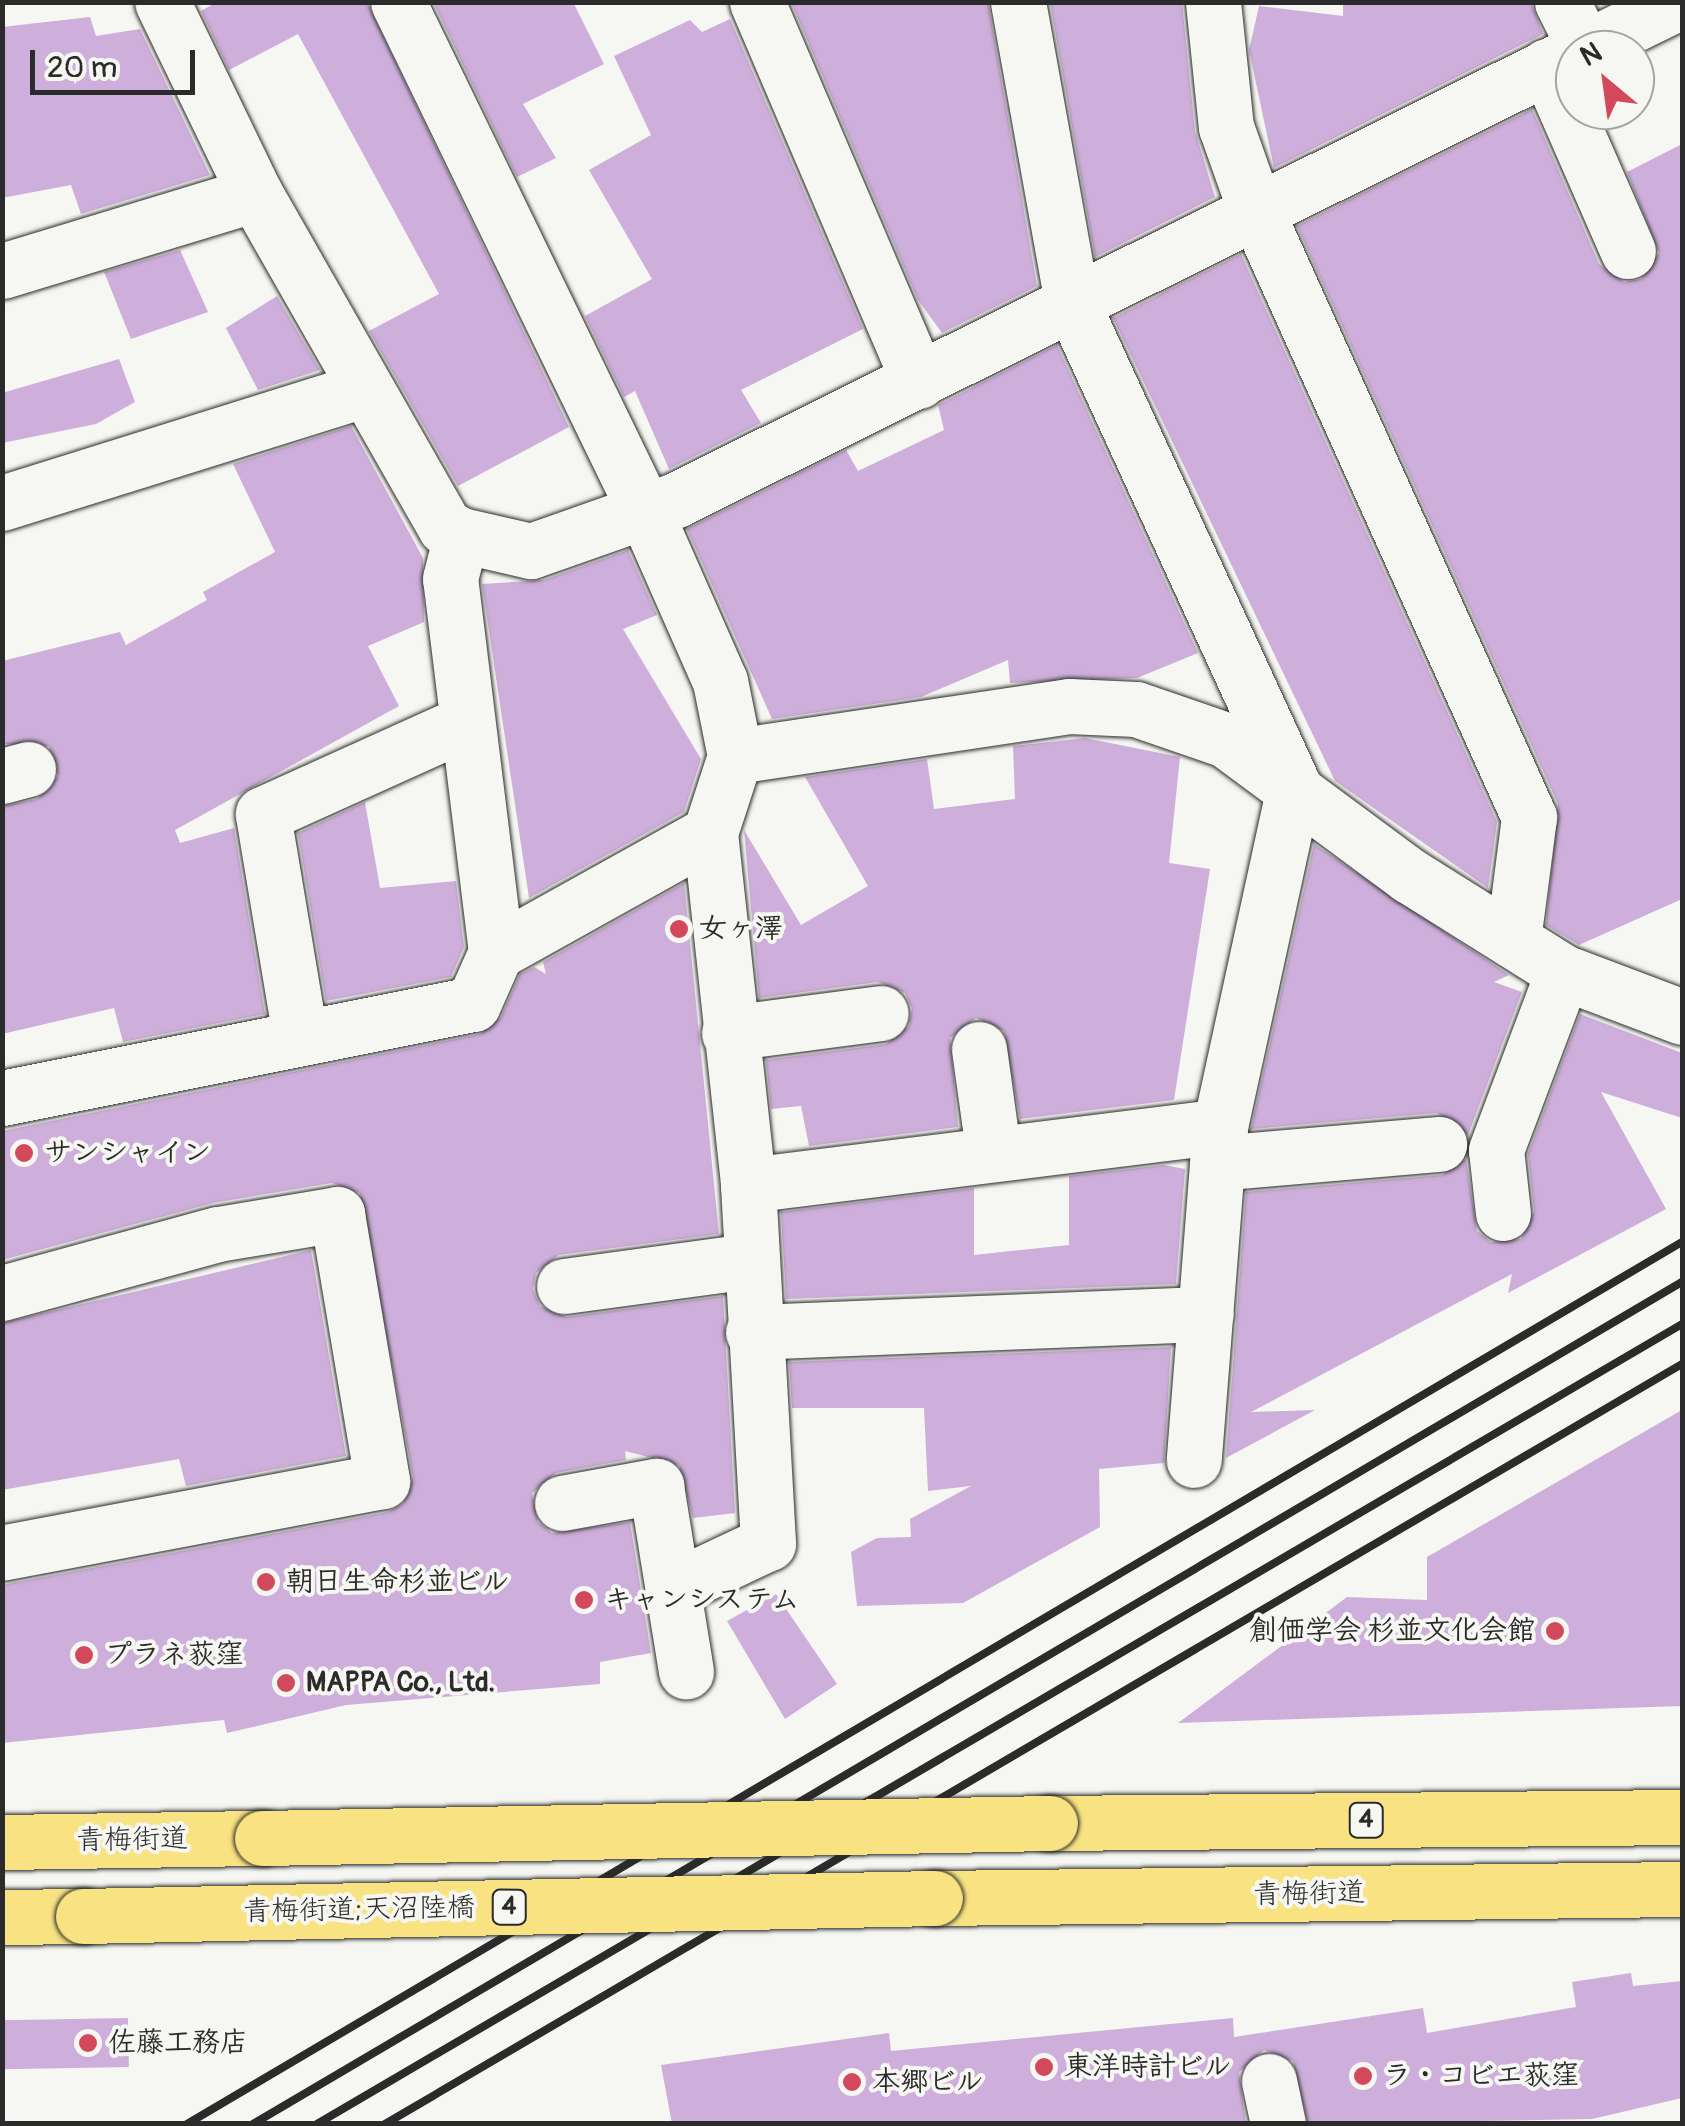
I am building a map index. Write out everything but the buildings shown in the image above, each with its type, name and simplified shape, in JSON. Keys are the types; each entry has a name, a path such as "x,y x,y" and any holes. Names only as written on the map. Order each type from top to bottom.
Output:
{"main road":[{"name":"青梅街道","path":"2,1842 1050,1823 1682,1817"},
{"name":"青梅街道","path":"935,1898 1682,1889"},
{"name":"青梅街道;天沼陸橋","path":"2,1917 935,1898"}],"street":[{"path":"162,2 255,194 445,527 461,535 531,551 644,509 919,381 1555,52"},
{"path":"398,2 644,509 720,680 735,756 710,833 728,1033 748,1185 753,1332 768,1543 674,1588"},
{"path":"757,2 919,381"},
{"path":"1018,2 1072,303 1294,788 1218,1144 1194,1460"},
{"path":"1213,2 1226,128 1254,206 1529,817 1513,940"},
{"path":"1606,30 1679,2"},
{"path":"1594,130 1628,252"},
{"path":"2,270 255,194"},
{"path":"2,502 365,389"},
{"path":"2,1098 473,1004 496,952 450,579 461,535"},
{"path":"735,756 1069,706 1136,708 1226,740 1563,972 1682,1016"},
{"path":"300,1036 263,814 465,723"},
{"path":"496,952 710,833"},
{"path":"1502,1213 1496,1150 1563,972"},
{"path":"728,1033 881,1013"},
{"path":"978,1049 994,1150"},
{"path":"748,1185 994,1150 1438,1144"},
{"path":"2,1293 218,1234 337,1214 382,1481 2,1553"},
{"path":"564,1286 750,1262"},
{"path":"753,1332 1206,1314"},
{"path":"562,1503 656,1486 686,1672"}],"railway":[{"path":"187,2124 1682,1242"},
{"path":"253,2124 1682,1282"},
{"path":"317,2124 1682,1324"},
{"path":"385,2124 1682,1364"}],"place":[{"name":"女ヶ澤","path":"679,929"},
{"name":"サンシャイン","path":"24,1153"},
{"name":"朝日生命杉並ビル","path":"266,1582"},
{"name":"キャンシステム","path":"584,1600"},
{"name":"創価学会 杉並文化会館","path":"1555,1631"},
{"name":"プラネ荻窪","path":"84,1655"},
{"name":"MAPPA Co., Ltd.","path":"286,1683"},
{"name":"佐藤工務店","path":"88,2043"},
{"name":"東洋時計ビル","path":"1044,2067"},
{"name":"ラ・コビエ荻窪","path":"1363,2076"},
{"name":"本郷ビル","path":"852,2082"}]}
